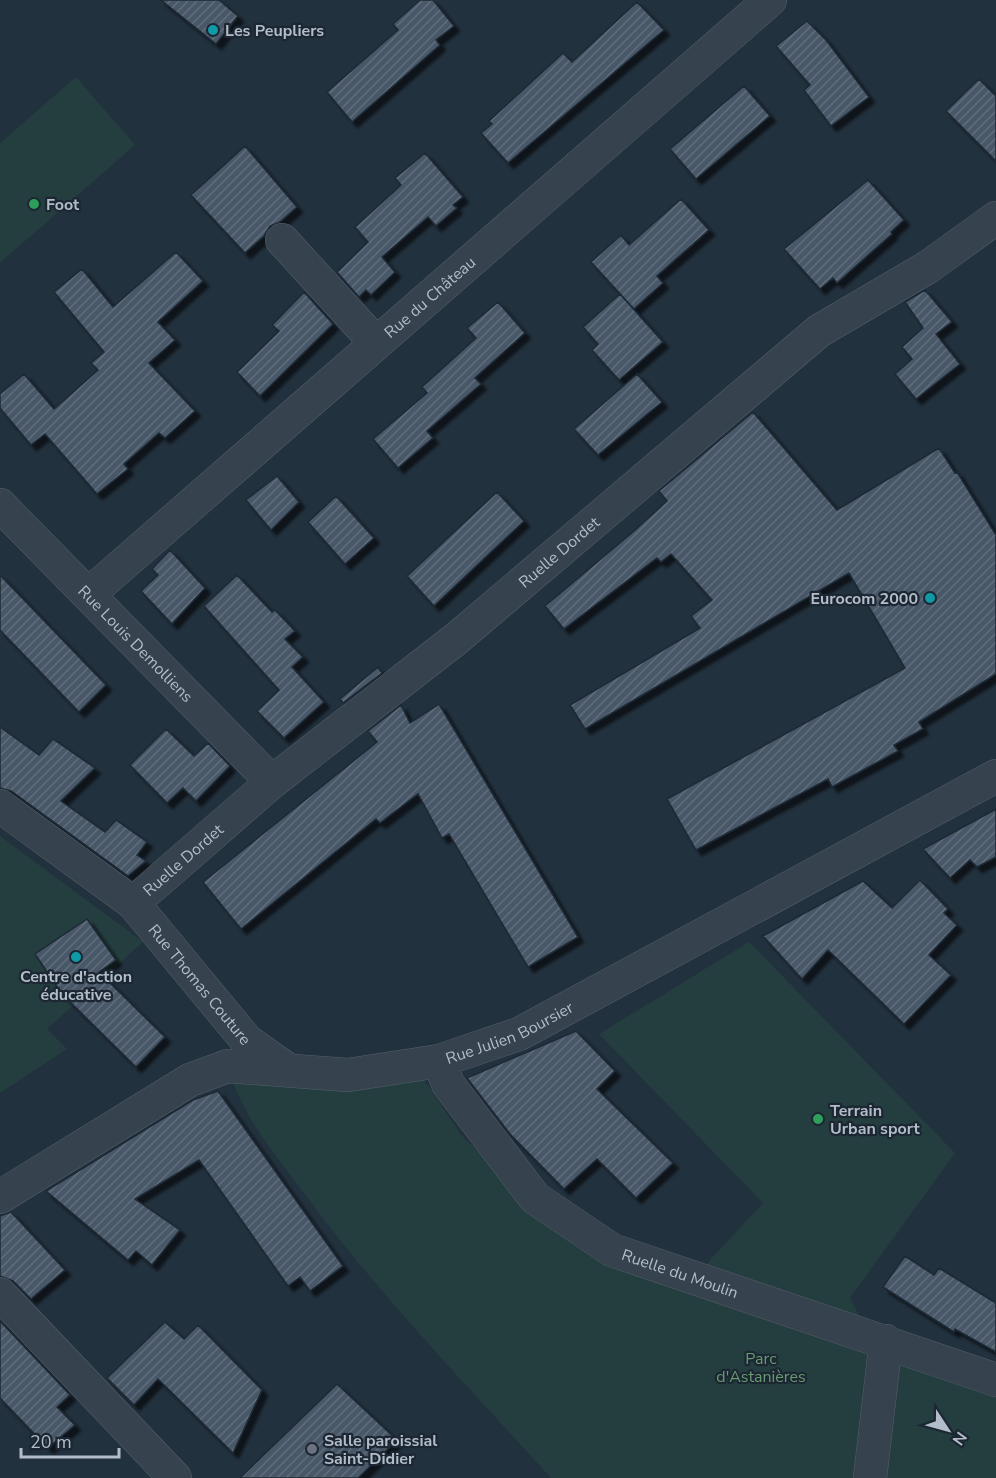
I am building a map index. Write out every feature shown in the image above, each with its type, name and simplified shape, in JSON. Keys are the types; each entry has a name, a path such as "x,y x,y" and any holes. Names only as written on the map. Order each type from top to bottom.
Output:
{"street":[{"name":"Rue du Château","path":"89,594 770,0"},
{"name":"Ruelle Dordet","path":"133,903 272,782 456,639 819,331 928,267 996,218"},
{"path":"282,240 376,344"},
{"name":"Rue Louis Demolliens","path":"0,505 272,782"},
{"name":"Rue Julien Boursier","path":"0,1197 190,1080 228,1066 348,1075 440,1061 519,1034 996,776"},
{"name":"Rue Thomas Couture","path":"0,806 133,903 247,1041 289,1071"},
{"name":"Ruelle du Moulin","path":"440,1061 448,1084 535,1198 612,1250 996,1380"},
{"path":"0,1294 175,1478"},
{"path":"870,1478 886,1341"}],"green space":[{"name":"Foot","path":"76,77 135,145 0,263 0,143"},
{"path":"0,836 143,942 47,1029 67,1049 0,1093"},
{"name":"Parc d'Astanières","path":"749,942 955,1153 850,1298 878,1352 996,1392 996,1478 551,1478 424,1338 332,1230 264,1139 231,1079 422,1077 461,1135 578,1248 684,1288 763,1203 599,1034"}],"building":[{"name":"Les Peupliers","path":"161,0 219,0 238,16 216,44"},
{"path":"420,0 433,0 454,26 436,40 440,45 352,122 327,92 398,30 393,24"},
{"path":"637,2 664,30 508,163 481,133 492,124 489,121 563,53 572,62"},
{"path":"807,21 826,40 869,97 831,126 804,90 810,85 776,46"},
{"path":"979,79 996,96 996,161 946,111"},
{"path":"744,86 770,116 696,179 670,149"},
{"path":"245,146 297,207 280,222 270,226 264,236 245,253 191,195"},
{"path":"425,153 463,197 453,205 457,208 436,226 428,217 382,257 395,272 371,295 366,290 359,297 337,272 368,242 355,227 401,185 395,178"},
{"path":"868,180 904,220 891,232 892,234 837,283 833,278 820,289 784,249"},
{"path":"681,199 709,230 657,276 663,283 634,309 591,262 621,235 629,245"},
{"path":"176,252 203,281 158,322 175,340 149,363 195,411 165,438 159,433 124,464 128,469 97,494 45,434 31,445 0,408 0,394 24,374 54,409 98,370 91,363 104,352 54,292 82,269 113,307"},
{"path":"925,290 952,322 936,334 960,364 916,399 895,374 912,359 902,347 923,328 905,302"},
{"path":"304,292 333,324 260,396 237,372 279,331 272,325"},
{"path":"620,294 663,342 619,380 592,350 598,344 583,327"},
{"path":"498,302 525,333 475,378 481,384 427,431 433,438 398,468 373,439 427,393 422,387 476,338 467,328"},
{"path":"637,374 662,402 598,455 574,429"},
{"path":"753,412 837,510 939,448 955,473 957,472 996,535 996,674 919,722 923,729 894,745 898,751 832,787 828,779 696,850 667,799 905,668 849,573 585,729 570,705 700,628 691,616 712,600 671,554 661,562 657,558 564,629 545,606 667,501 659,491"},
{"path":"277,476 299,502 271,530 246,500"},
{"path":"497,492 524,521 434,606 407,576"},
{"path":"336,496 374,538 345,564 308,522"},
{"path":"170,550 205,588 172,624 141,591 158,575 152,569"},
{"path":"0,575 106,685 79,712 0,630"},
{"path":"237,575 272,612 275,610 295,631 285,639 303,657 292,667 324,702 284,738 257,711 279,690 204,606"},
{"path":"378,667 382,673 343,703 340,699"},
{"path":"439,704 578,937 528,967 449,834 442,838 418,794 380,823 376,819 241,929 203,882 377,742 368,731 401,705 410,723"},
{"path":"0,727 39,755 53,739 95,768 61,801 105,832 116,820 147,842 137,855 146,861 128,876 11,791 0,788"},
{"path":"166,729 194,756 208,743 230,766 196,801 183,788 167,803 130,765"},
{"path":"996,809 996,857 977,867 970,860 950,878 923,849"},
{"path":"920,880 948,909 944,913 957,925 929,955 951,975 904,1024 828,950 802,979 763,936 863,881 892,908"},
{"path":"87,919 116,960 99,972 165,1037 136,1067 62,994 35,954"},
{"path":"576,1031 615,1071 597,1089 673,1163 636,1198 597,1159 564,1189 510,1134 467,1078"},
{"path":"218,1091 343,1266 310,1291 300,1277 288,1286 199,1160 135,1199 180,1230 152,1265 136,1251 128,1260 46,1191 193,1100"},
{"path":"11,1212 65,1270 31,1299 13,1281 0,1276 0,1216"},
{"path":"905,1256 934,1275 939,1268 996,1303 996,1352 955,1329 954,1332 883,1287"},
{"path":"0,1321 70,1395 57,1407 75,1425 48,1448 0,1398"},
{"path":"165,1322 184,1339 198,1325 262,1390 233,1453 158,1379 134,1405 107,1378"},
{"name":"Salle paroissial Saint-Didier","path":"337,1384 397,1440 358,1478 240,1478"}],"place":[{"name":"Les Peupliers","path":"213,30"},
{"name":"Foot","path":"34,204"},
{"name":"Eurocom 2000","path":"930,598"},
{"name":"Centre d'action éducative","path":"76,957"},
{"name":"Terrain Urban sport","path":"818,1119"},
{"name":"Salle paroissial Saint-Didier","path":"312,1449"}]}
